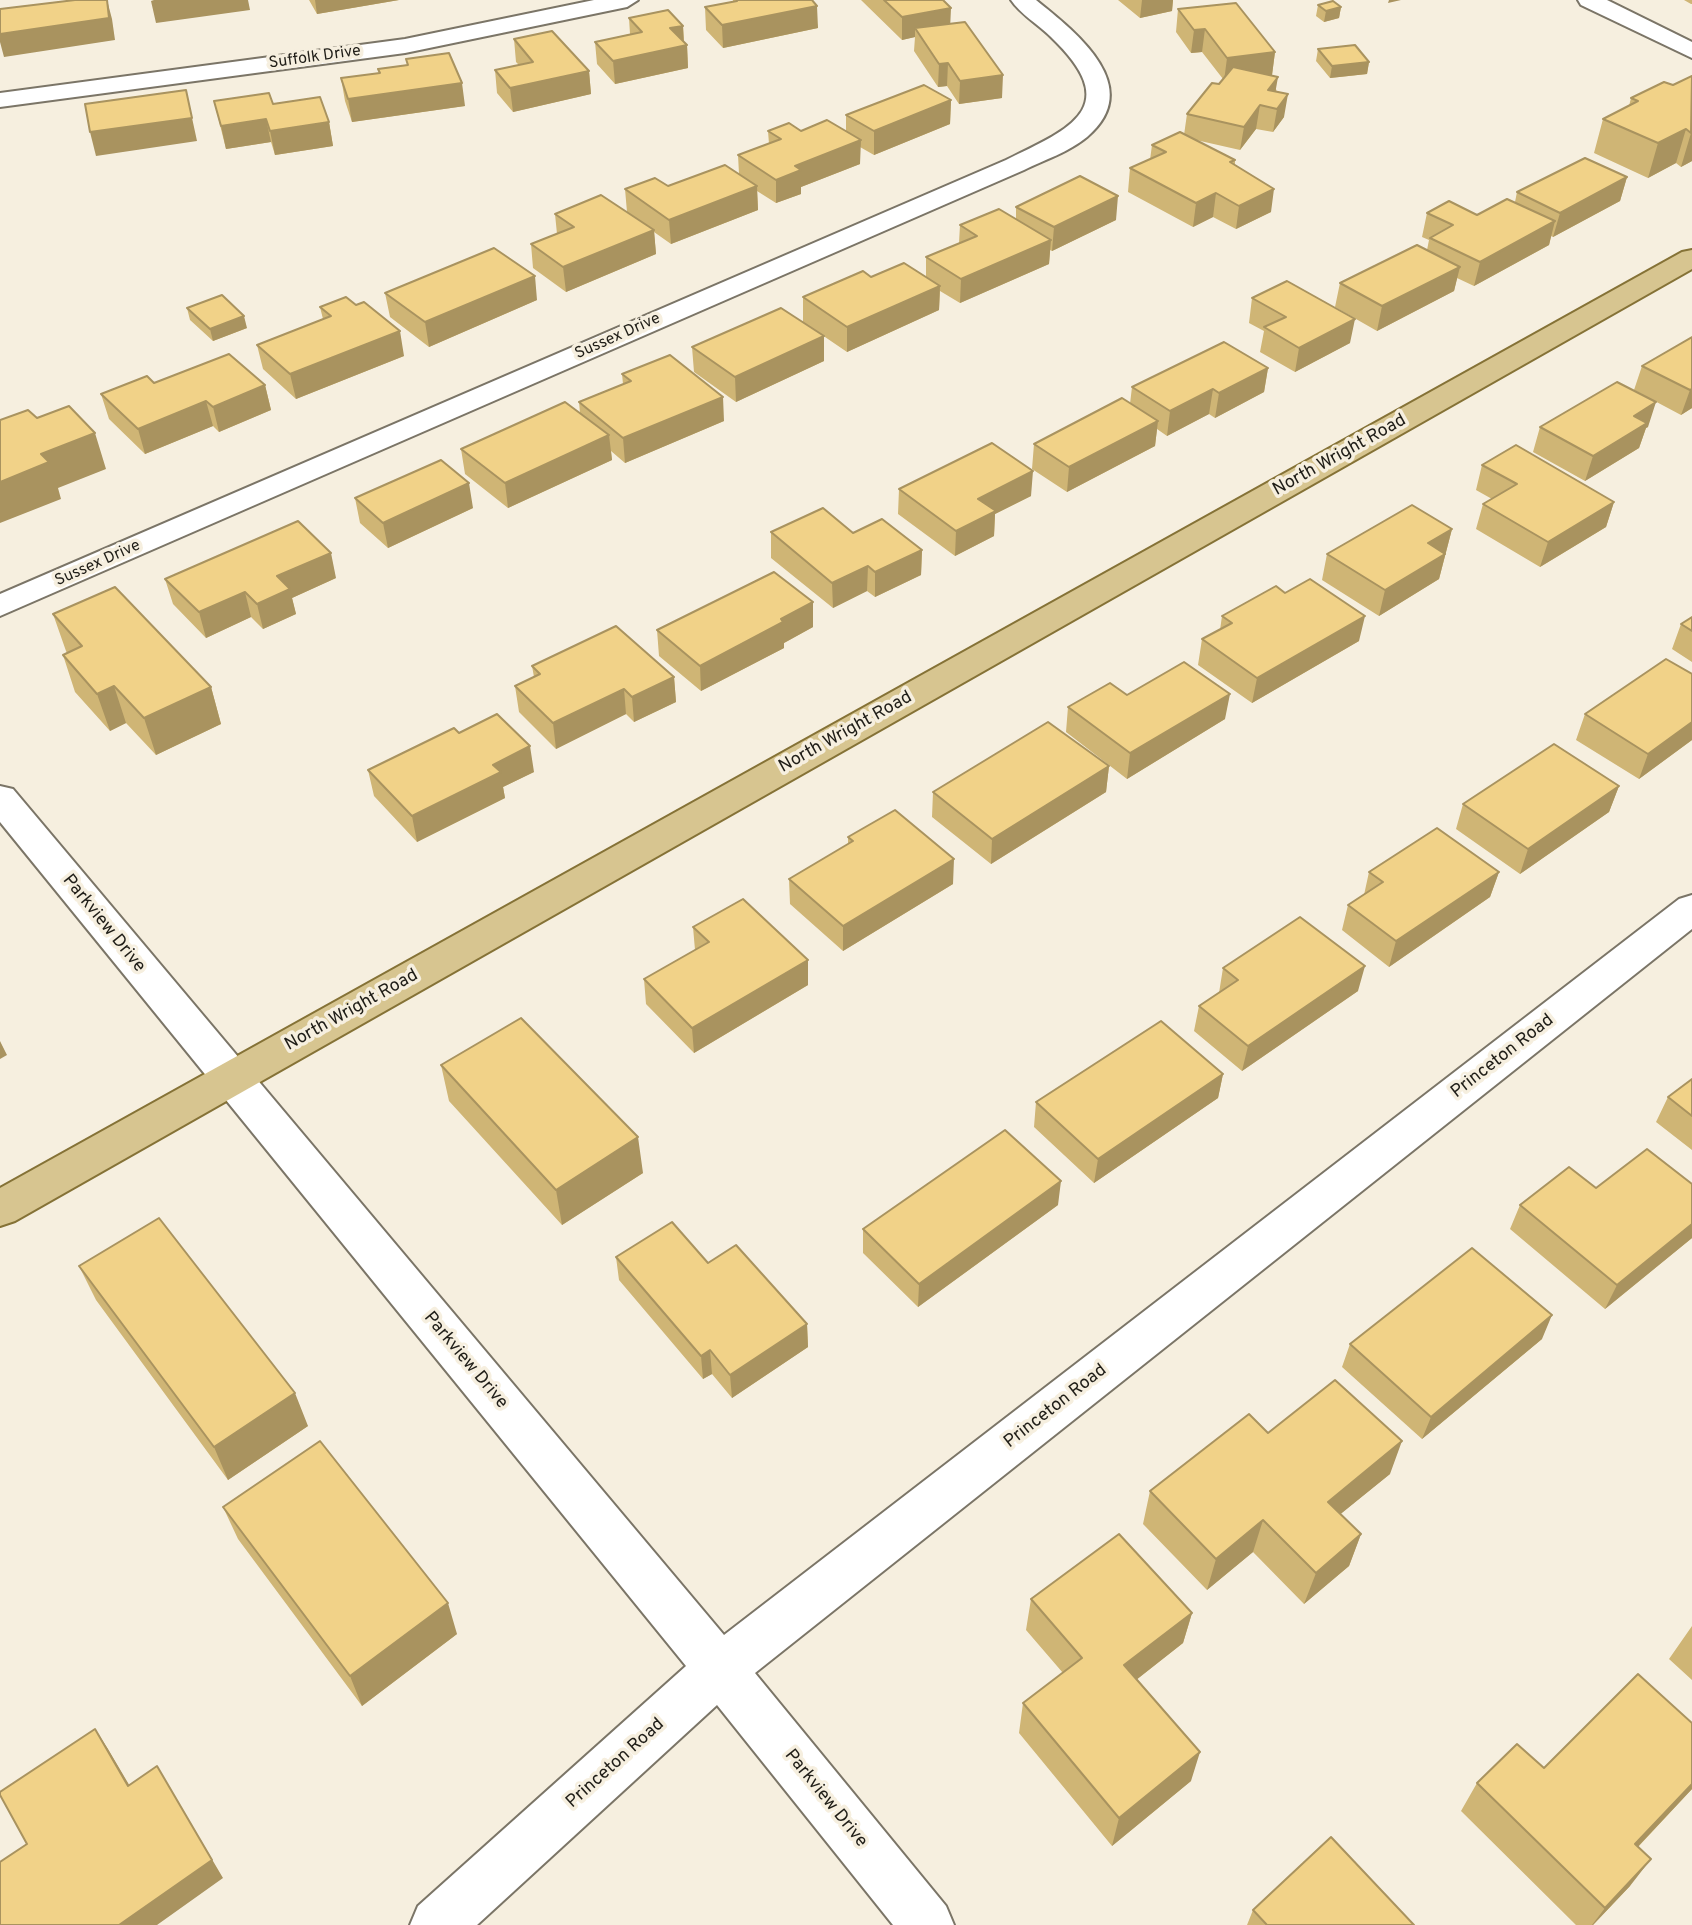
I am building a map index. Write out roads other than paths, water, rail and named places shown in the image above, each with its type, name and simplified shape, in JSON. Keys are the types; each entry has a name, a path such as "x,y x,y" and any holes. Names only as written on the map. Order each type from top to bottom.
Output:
{"main road":[{"name":"North Wright Road","path":"0,1209 1692,258"}],"street":[{"name":"Suffolk Drive","path":"0,100 405,46 627,0"},
{"name":"Sussex Drive","path":"0,607 1015,165 1068,138 1090,119 1097,103 1099,84 1082,53 1022,0"},
{"path":"1590,0 1692,51"},
{"name":"Parkview Drive","path":"0,798 720,1669 927,1925"},
{"name":"Princeton Road","path":"437,1925 720,1669 1692,909"}]}
